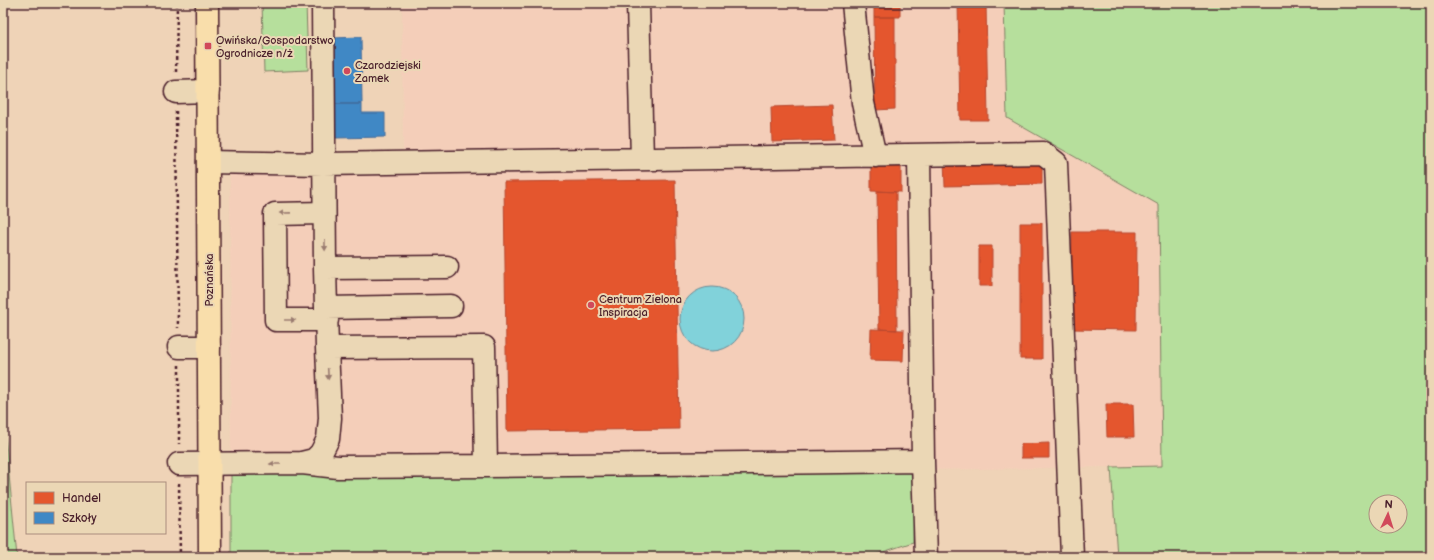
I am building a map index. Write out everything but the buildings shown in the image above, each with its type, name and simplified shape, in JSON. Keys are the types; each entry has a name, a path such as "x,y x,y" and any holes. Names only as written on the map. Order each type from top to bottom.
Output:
{"main road":[{"name":"Poznańska","path":"207,3 210,557"}],"lane":[{"path":"302,463 314,460 321,453 330,432 323,164 325,107 323,3"},
{"path":"638,3 642,159"},
{"path":"853,3 863,103 875,156"},
{"path":"176,92 208,92"},
{"path":"208,162 323,164 1043,153 1056,163 1072,557"},
{"path":"920,155 923,461 926,557"},
{"path":"324,213 275,214 276,320 326,314 450,306"},
{"path":"325,268 447,266"},
{"path":"179,347 209,347"},
{"path":"327,348 484,347 486,466"},
{"path":"179,464 302,463 338,467 923,461"}],"path":[{"path":"177,3 176,92 180,557"}],"shaded area":[{"path":"402,3 1004,3 1007,118 1159,205 1162,466 915,470 231,474 230,173 403,154"}],"green space":[{"path":"262,3 306,3 308,70 264,72"},
{"path":"1004,3 1431,3 1431,557 1117,557 1111,467 1162,466 1159,205 1007,118"},
{"path":"3,413 17,557 3,557"},
{"path":"915,470 913,542 868,557 231,557 231,474"}],"water":[{"path":"712,287 730,293 738,301 744,319 738,337 730,345 712,351 694,345 686,337 680,319 686,301 694,293"}],"place":[{"name":"Owińska/Gospodarstwo Ogrodnicze n/ż","path":"208,46"},
{"name":"Czarodziejski Zamek","path":"347,71"},
{"name":"Centrum Zielona Inspiracja","path":"591,305"}]}
